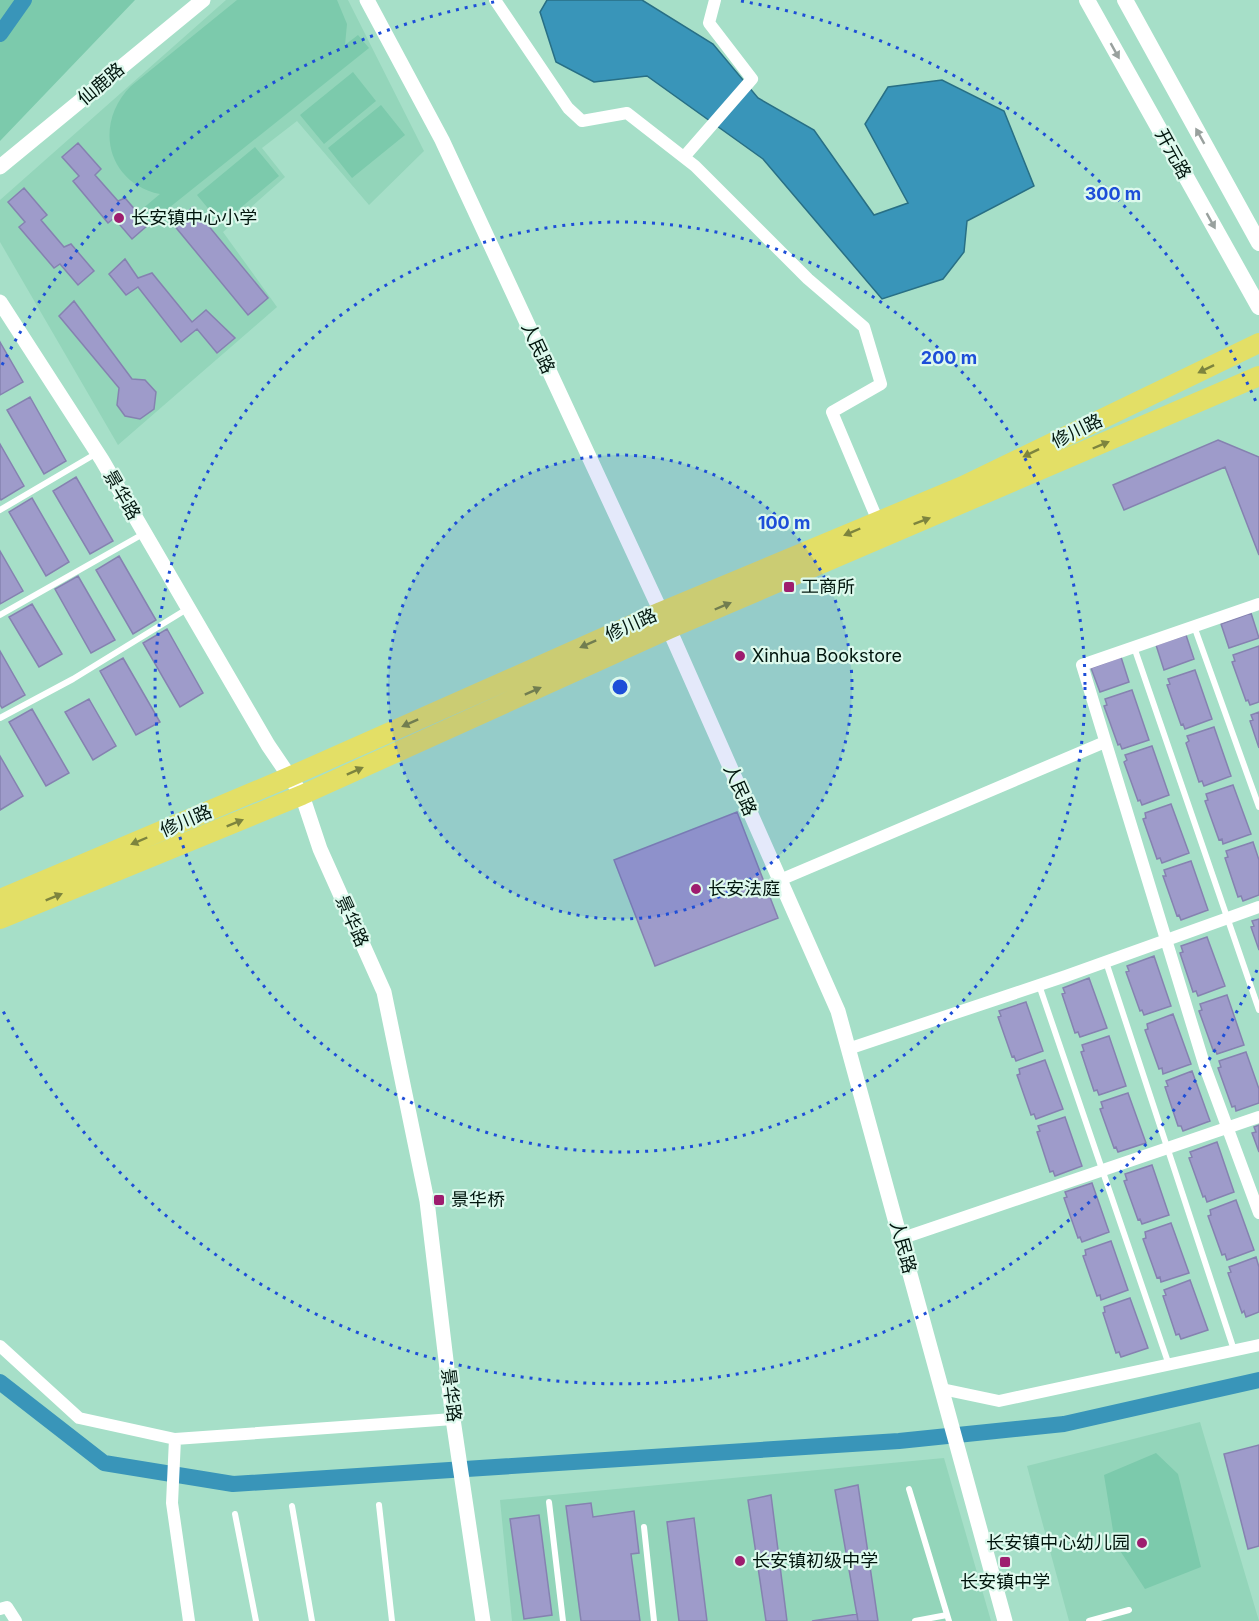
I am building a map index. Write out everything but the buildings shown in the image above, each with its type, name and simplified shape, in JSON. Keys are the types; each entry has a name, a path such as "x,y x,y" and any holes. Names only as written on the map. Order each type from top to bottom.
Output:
{"main road":[{"name":"开元路","path":"1087,0 1259,307"},
{"name":"开元路","path":"1125,0 1259,243"},
{"name":"修川路","path":"0,899 881,529 963,486 1259,344"},
{"name":"修川路","path":"881,529 959,507 1259,376"},
{"name":"修川路","path":"0,919 302,795 665,620"}],"street":[{"name":"仙鹿路","path":"0,167 202,0"},
{"name":"人民路","path":"367,0 442,140 665,620 838,1011 1005,1621"},
{"path":"495,0 568,108 582,122 627,113 684,157 808,279 864,327 881,384 832,412 881,529"},
{"path":"684,157 752,79 709,23 715,0"},
{"name":"景华路","path":"0,302 97,453 187,609 302,795 320,849 384,992 427,1201 453,1420 483,1621"},
{"path":"1259,604 1082,665 1205,1067 1259,1213"},
{"path":"780,880 1105,742"},
{"path":"848,1049 1039,986 1259,907"},
{"path":"900,1239 1259,1117"},
{"path":"943,1394 999,1401 1259,1345"},
{"path":"0,1346 79,1418 175,1439 453,1420"},
{"path":"175,1439 173,1495 182,1582 189,1621"},
{"path":"0,1609 7,1607 16,1621"}],"lane":[{"path":"0,510 97,453"},
{"path":"0,615 144,534"},
{"path":"0,718 73,679 187,609"},
{"path":"1194,626 1259,807"},
{"path":"1134,647 1259,1010"},
{"path":"1106,962 1234,1350"},
{"path":"1039,986 1169,1365"},
{"path":"909,1489 948,1618 915,1621"},
{"path":"549,1502 563,1621"},
{"path":"380,1505 392,1621"},
{"path":"292,1506 312,1621"},
{"path":"235,1514 256,1621"},
{"path":"644,1527 654,1621"},
{"path":"1089,1621 1130,1610"}],"shaded area":[{"path":"0,0 135,0 0,141"},
{"name":"长安镇中心小学","path":"226,0 348,0 424,151 369,205 297,121 262,148 285,177 223,232 277,307 118,445 0,242 0,200"},
{"path":"237,0 337,0 347,24 345,45 358,35 369,48 150,223 141,210 160,194 142,188 128,178 118,165 111,150 112,117 119,101 131,86"},
{"path":"353,72 376,101 324,144 300,115"},
{"path":"381,105 405,135 352,178 328,148"},
{"path":"255,147 279,176 221,224 197,195"},
{"name":"长安镇中心幼儿园","path":"1200,1422 1259,1621 1069,1621 1027,1466"},
{"path":"1156,1453 1178,1474 1201,1567 1145,1589 1115,1543 1104,1475"},
{"name":"长安镇初级中学","path":"944,1458 991,1621 512,1621 500,1500"}],"water":[{"path":"547,0 642,0 713,44 758,98 814,130 874,215 908,203 865,124 888,87 942,80 1004,111 1034,186 967,221 964,252 943,279 882,299 763,159 647,76 594,82 556,62 540,12"}],"waterway":[{"path":"0,34 24,0"},
{"path":"0,1382 104,1463 233,1484 899,1441 1064,1424 1259,1380"}],"place":[{"name":"长安镇中心小学","path":"119,218"},
{"name":"工商所","path":"789,587"},
{"name":"Xinhua Bookstore","path":"740,656"},
{"name":"长安法庭","path":"696,889"},
{"name":"景华桥","path":"439,1200"},
{"name":"长安镇中心幼儿园","path":"1142,1543"},
{"name":"长安镇初级中学","path":"740,1561"},
{"name":"长安镇中学","path":"1005,1562"}]}
